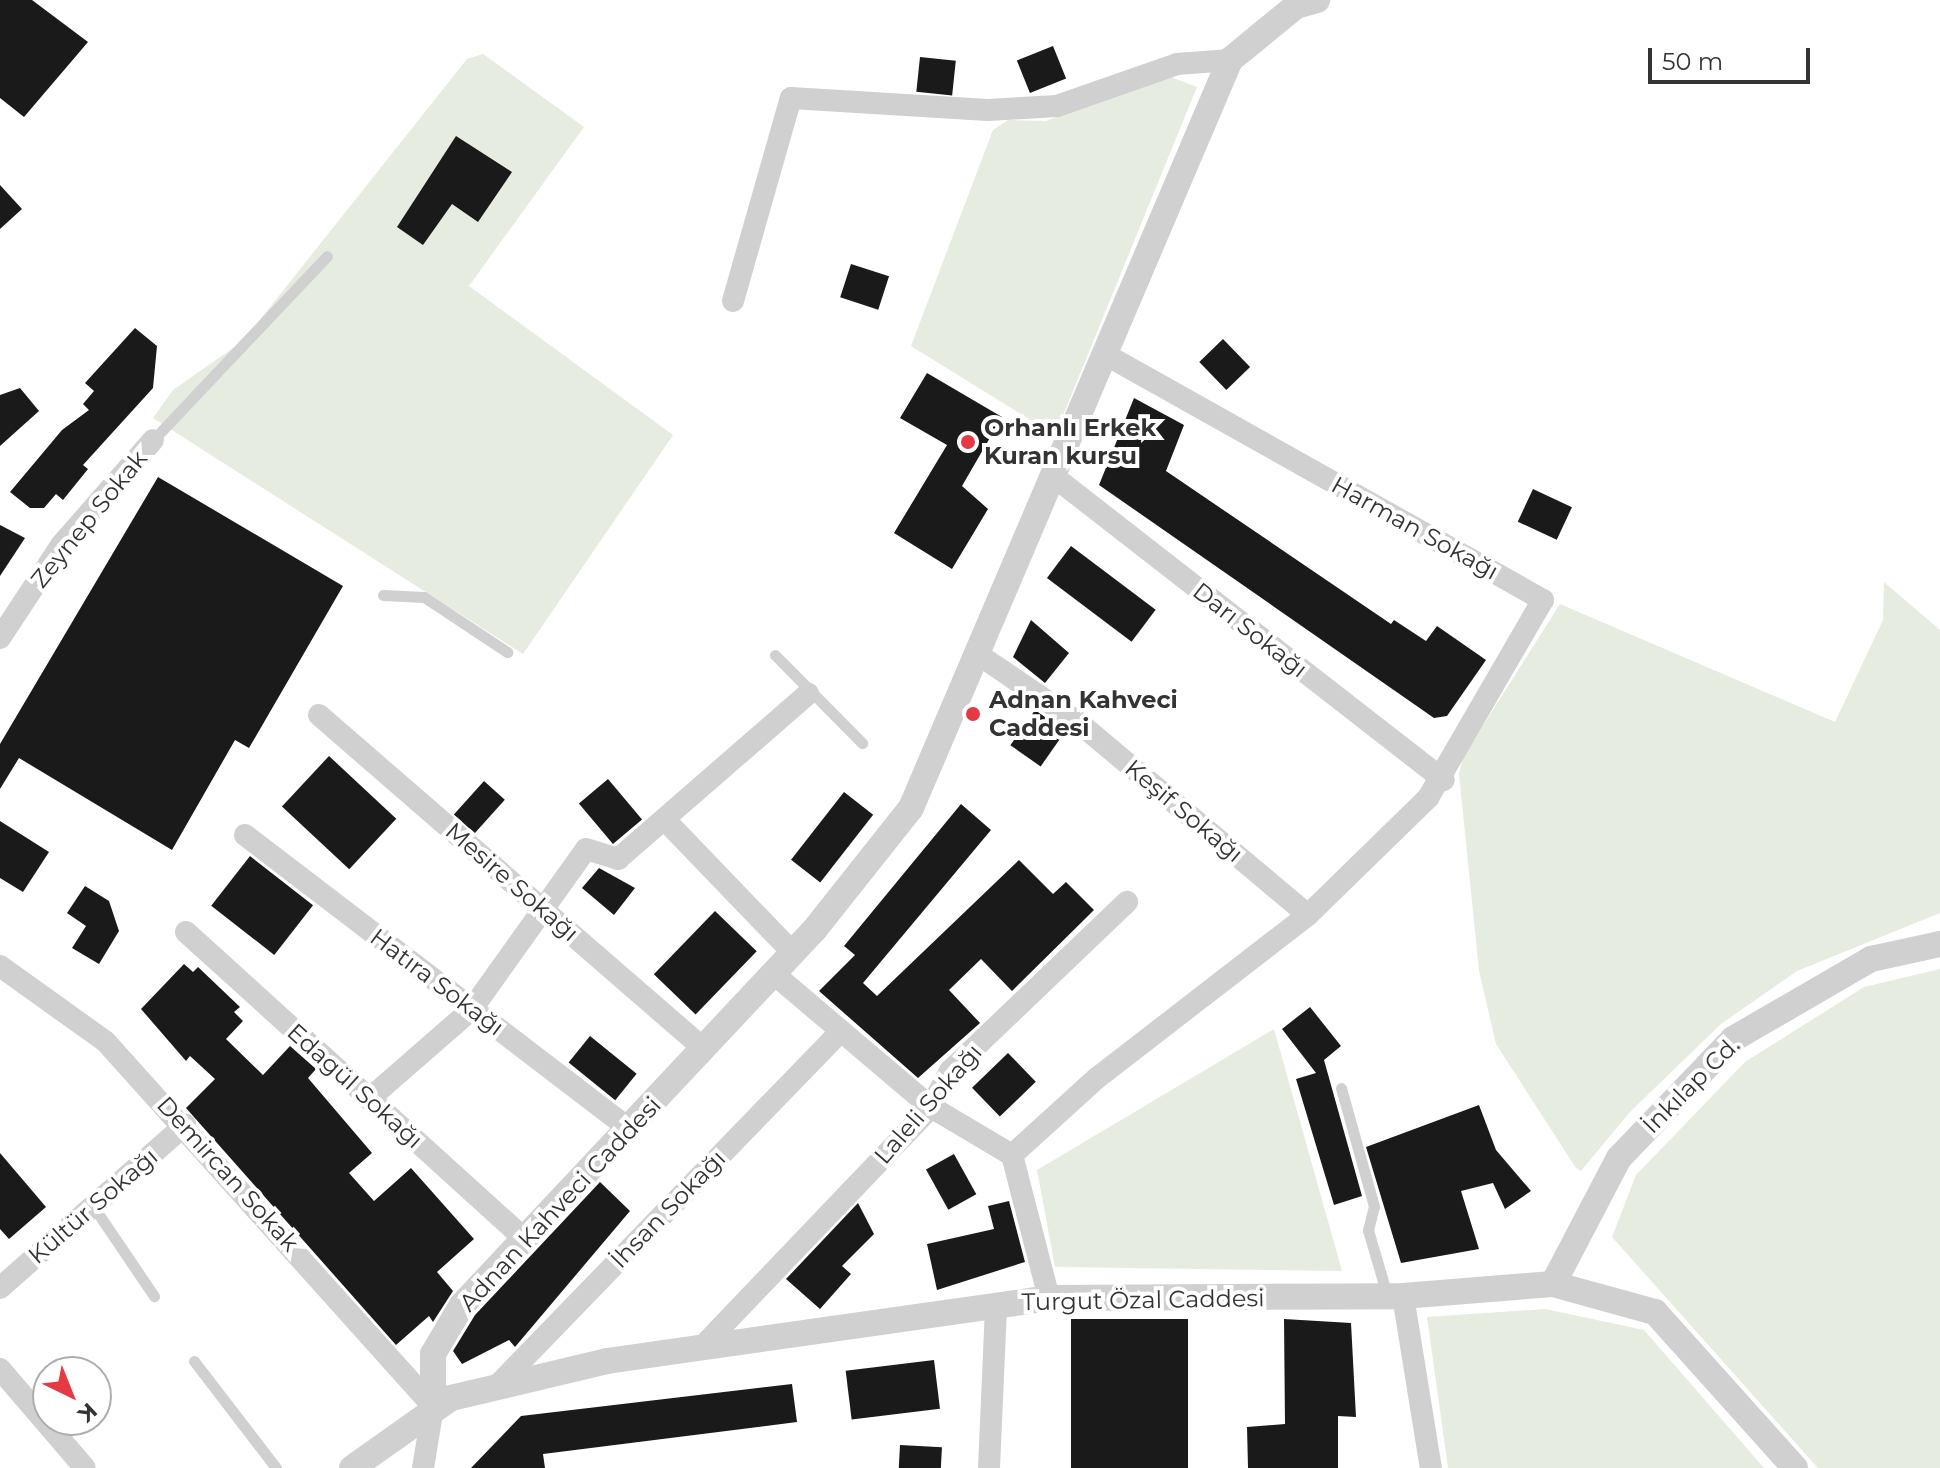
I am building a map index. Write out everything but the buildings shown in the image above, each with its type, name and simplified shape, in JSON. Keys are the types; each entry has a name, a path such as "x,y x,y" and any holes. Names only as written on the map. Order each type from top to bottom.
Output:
{"street":[{"name":"Adnan Kahveci Caddesi","path":"433,1407 433,1354 462,1305 793,953 911,808 1057,479 1230,60 1296,6 1317,0"},
{"path":"733,301 791,98 988,110 1057,106 1177,64 1230,60"},
{"name":"Harman Sokağı","path":"1108,356 1543,600 1444,780"},
{"name":"Zeynep Sokak","path":"0,638 62,544 153,440"},
{"name":"Darı Sokağı","path":"1057,479 1444,780"},
{"name":"Keşif Sokağı","path":"979,655 1078,722 1308,915"},
{"path":"369,1099 472,1009 540,907 586,849 618,859 667,822 808,694"},
{"name":"Mesire Sokağı","path":"319,715 704,1049"},
{"path":"1012,1155 1120,1059 1308,915 1444,780"},
{"path":"667,822 793,953"},
{"name":"Hatıra Sokağı","path":"245,835 629,1129"},
{"name":"Laleli Sokağı","path":"701,1348 931,1107 950,1071 1127,902"},
{"name":"Edagül Sokağı","path":"186,932 524,1239"},
{"name":"İnkılap Cd.","path":"1553,1284 1619,1158 1733,1039 1871,959 1940,944"},
{"name":"Demircan Sokak","path":"0,966 106,1042 185,1125 433,1407"},
{"path":"774,974 931,1107 1012,1155 1049,1298"},
{"name":"İhsan Sokağı","path":"495,1388 841,1031"},
{"name":"Kültür Sokağı","path":"0,1288 185,1125"},
{"name":"Turgut Özal Caddesi","path":"352,1468 433,1407 495,1388 701,1348 1049,1298 1395,1296 1553,1284 1655,1312 1795,1468"},
{"path":"1395,1296 1431,1468"},
{"path":"989,1468 996,1305"},
{"path":"0,1369 85,1468"},
{"path":"423,1468 433,1407"}],"lane":[{"path":"153,440 327,256"},
{"path":"383,595 424,597 507,652"},
{"path":"775,655 808,694 862,743"},
{"path":"1341,1088 1374,1206 1368,1230 1395,1296"},
{"path":"93,1206 154,1296"},
{"path":"194,1361 276,1468"}],"shaded area":[{"path":"483,54 584,127 469,286 673,435 523,654 153,418 173,390 243,341 467,59"},
{"path":"1166,75 1197,87 1055,435 911,346 993,130 1008,120 1046,121"},
{"path":"1884,582 1940,630 1940,913 1797,971 1721,1024 1629,1113 1581,1171 1576,1168 1496,1044 1479,971 1459,774 1463,757 1560,604 1835,722 1883,620"},
{"path":"1940,969 1940,1468 1818,1468 1612,1237 1636,1175 1745,1062 1864,987"},
{"path":"1274,1029 1342,1271 1055,1267 1037,1170"},
{"path":"1545,1309 1644,1330 1764,1468 1448,1468 1427,1317"}],"place":[{"name":"Orhanlı Erkek Kuran kursu","path":"968,442"},
{"name":"Adnan Kahveci Caddesi","path":"973,714"}]}
